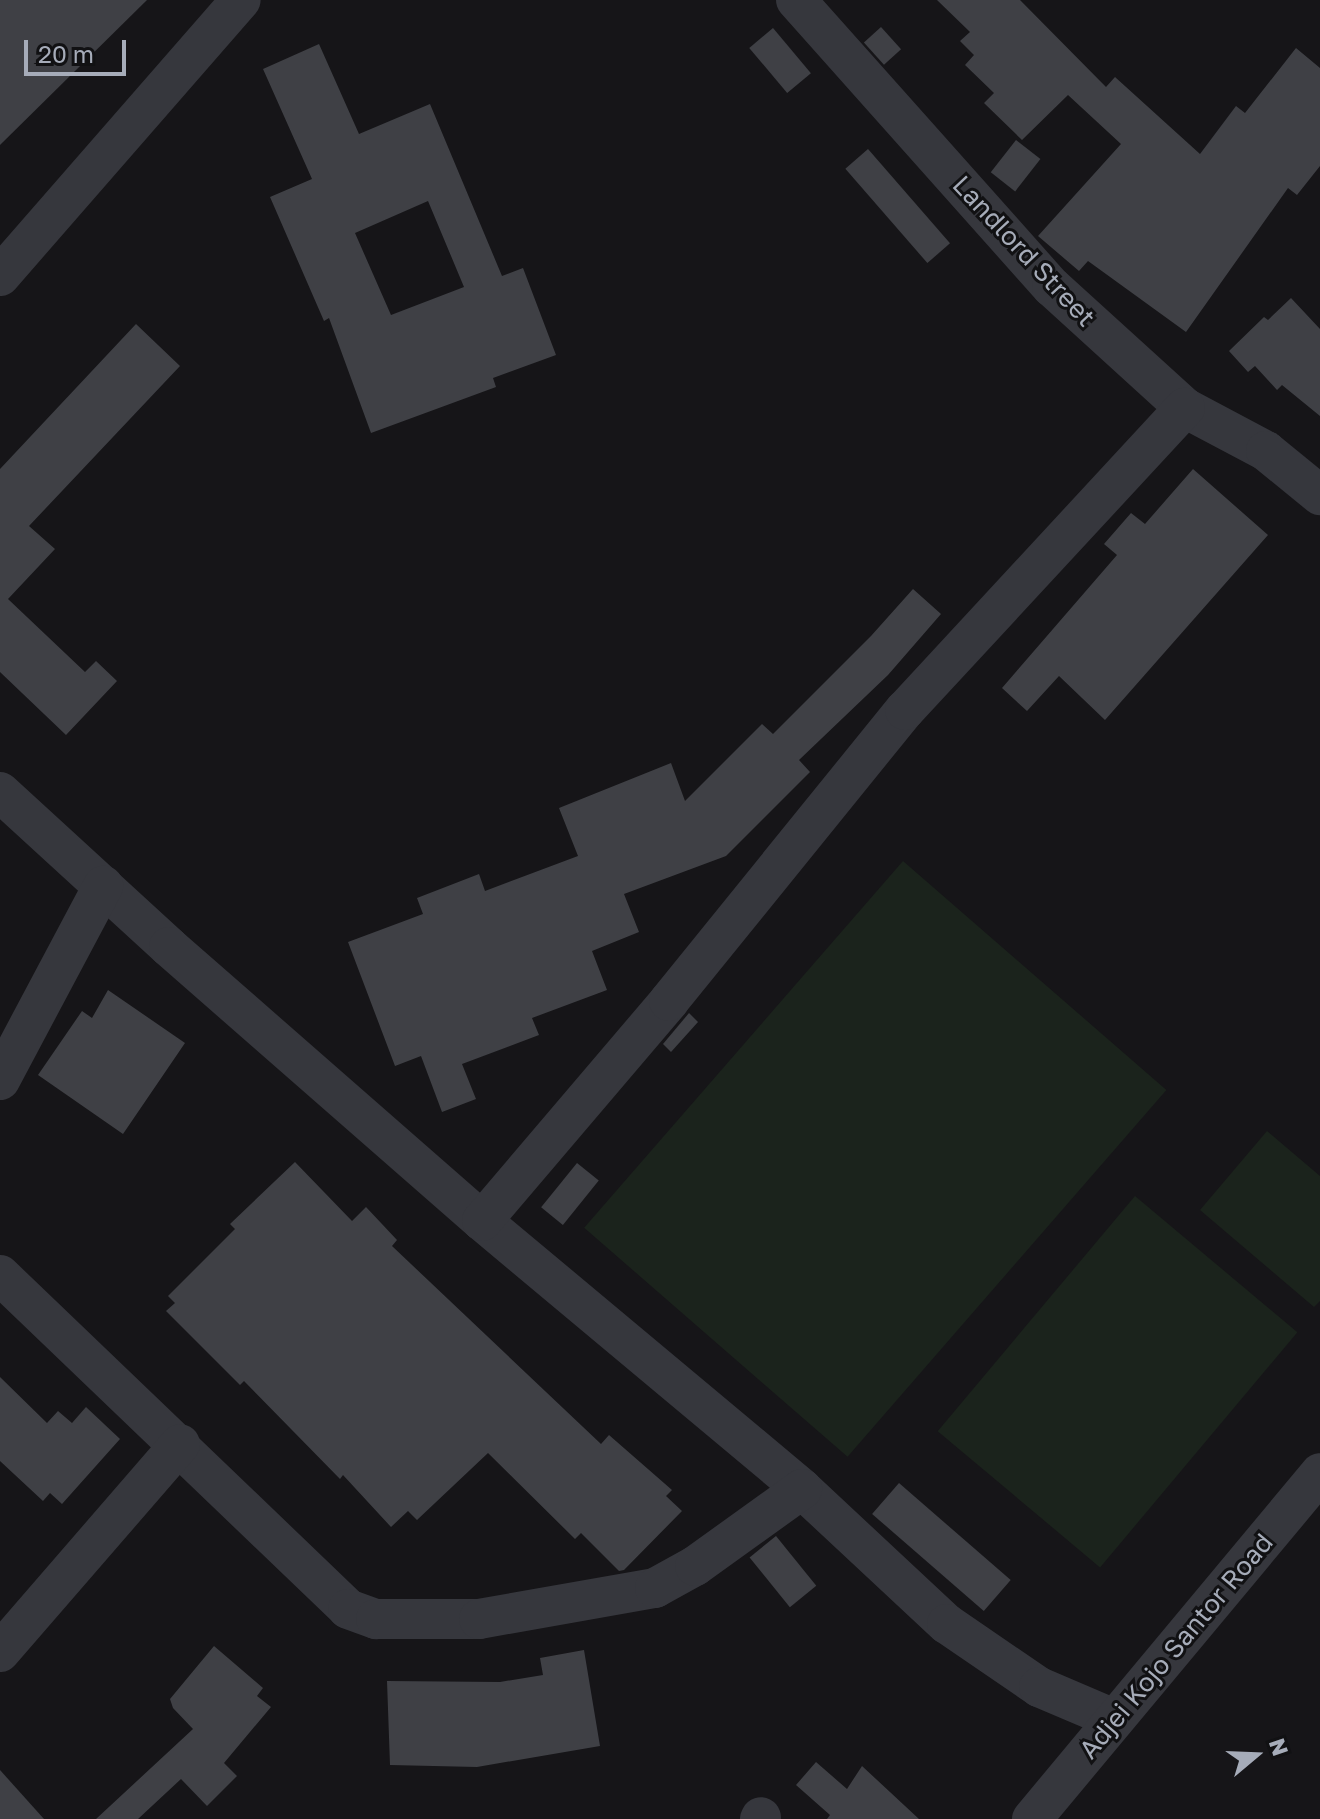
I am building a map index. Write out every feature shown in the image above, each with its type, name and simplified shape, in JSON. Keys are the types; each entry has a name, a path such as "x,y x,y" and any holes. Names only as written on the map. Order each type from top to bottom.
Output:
{"street":[{"path":"0,276 241,0"},
{"name":"Landlord Street","path":"796,0 1052,287 1185,408 1266,451 1320,495"},
{"path":"482,1221 669,1001 905,710 1185,408"},
{"path":"0,792 482,1221 802,1489 947,1624 1039,1687 1114,1719"},
{"path":"0,1080 103,886"},
{"path":"0,1275 180,1444 348,1609 376,1619 479,1619 655,1588 695,1566 802,1489"},
{"path":"0,1652 180,1444"},
{"name":"Adjei Kojo Santor Road","path":"1032,1819 1320,1473"}],"shaded area":[{"path":"903,861 1166,1090 848,1457 584,1228"},
{"path":"1267,1131 1320,1176 1320,1301 1314,1307 1200,1210"},
{"path":"1135,1196 1297,1332 1100,1567 938,1431"}],"building":[{"path":"0,0 147,0 0,145"},
{"path":"937,0 1020,0 1106,87 1115,77 1200,154 1236,106 1245,113 1296,48 1320,68 1320,166 1297,195 1288,188 1186,332 1088,261 1079,271 1038,236 1121,144 1068,95 1022,140 984,103 994,93 965,65 974,55 960,41 970,32"},
{"path":"881,27 901,49 884,65 864,42"},
{"path":"773,28 811,73 787,93 749,48"},
{"path":"319,44 359,134 430,104 502,276 523,268 556,355 493,378 496,387 371,433 329,318 324,321 270,197 312,179 263,69","holes":["428,201 464,287 391,315 355,233"]},
{"path":"1016,140 1040,159 1015,191 991,172"},
{"path":"868,149 950,243 927,263 845,169"},
{"path":"1291,298 1320,329 1320,416 1282,385 1277,390 1255,366 1248,372 1229,351 1264,317 1268,320"},
{"path":"136,324 180,366 29,526 55,549 8,599 85,672 96,661 117,681 66,735 0,672 0,469"},
{"path":"1193,469 1268,535 1105,720 1059,676 1027,711 1002,688 1117,555 1104,544 1131,513 1145,524"},
{"path":"913,589 941,614 888,675 799,760 810,772 726,856 624,894 639,932 592,951 607,990 532,1018 539,1035 462,1064 476,1099 442,1112 421,1056 395,1066 348,942 423,914 417,898 479,874 485,891 578,856 559,808 671,763 685,801 762,724 773,734 871,636"},
{"path":"108,990 185,1043 123,1134 38,1075 82,1011 92,1018"},
{"path":"689,1013 698,1022 671,1052 663,1044"},
{"path":"295,1162 352,1221 366,1207 397,1240 392,1246 601,1444 609,1435 672,1490 666,1496 682,1511 624,1570 619,1571 581,1533 575,1539 488,1453 417,1520 408,1511 391,1527 343,1475 340,1479 244,1381 240,1385 166,1311 175,1303 168,1296 235,1229 230,1224"},
{"path":"577,1163 599,1181 563,1225 541,1207"},
{"path":"0,1377 47,1423 58,1411 72,1423 86,1407 120,1439 62,1504 50,1493 43,1501 0,1461"},
{"path":"899,1483 1011,1580 984,1611 872,1514"},
{"path":"776,1536 816,1586 790,1607 750,1557"},
{"path":"214,1646 263,1688 257,1696 271,1707 224,1763 237,1776 207,1806 181,1779 138,1819 96,1819 193,1729 173,1708 170,1699"},
{"path":"584,1650 600,1746 477,1767 390,1765 387,1681 500,1682 543,1675 540,1658"},
{"path":"816,1762 847,1789 862,1766 919,1819 827,1819 830,1815 796,1785"},
{"path":"0,1770 44,1819 0,1819"}]}
